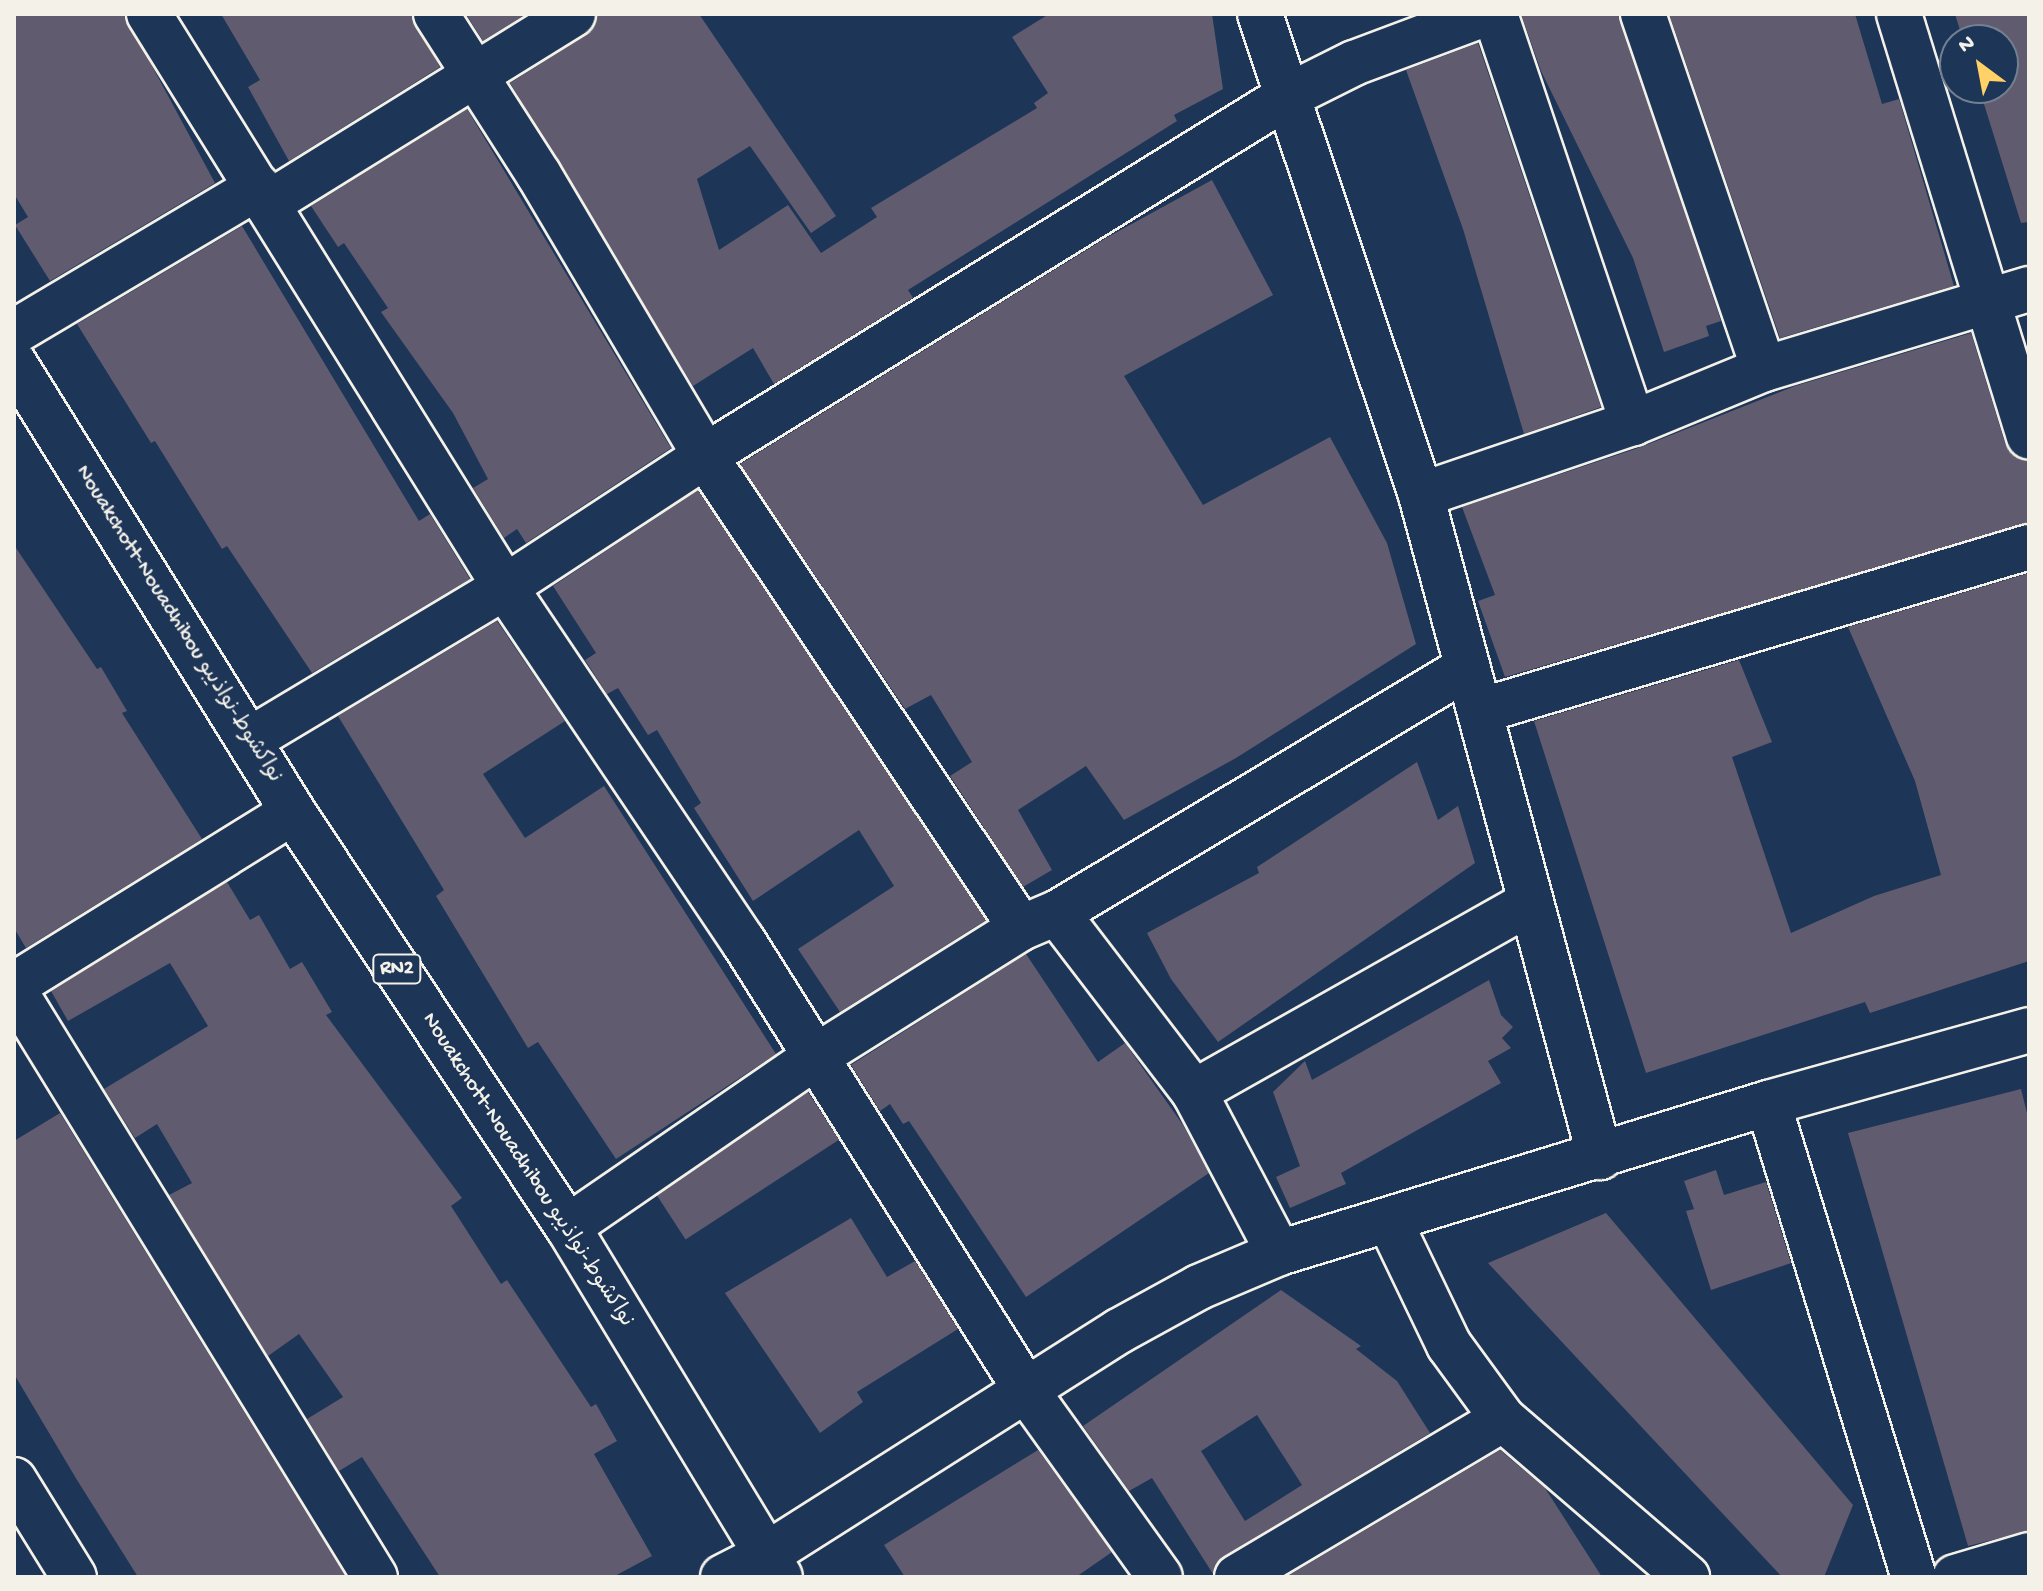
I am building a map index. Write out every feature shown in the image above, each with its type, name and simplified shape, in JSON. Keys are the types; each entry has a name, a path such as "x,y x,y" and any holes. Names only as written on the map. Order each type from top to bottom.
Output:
{"main road":[{"path":"149,14 505,587 743,941 812,1059 1026,1390 1160,1577"},
{"path":"436,14 473,77 539,175 705,456 1039,920 1194,1092 1279,1253"},
{"path":"14,332 473,77 573,14"},
{"path":"1260,14 1421,495 1600,1157"},
{"path":"251,739 505,587 705,456 1286,97 1354,63 1485,14"},
{"path":"1495,14 1633,423"},
{"path":"1643,14 1764,369"},
{"path":"1899,14 2029,436"},
{"path":"1421,495 1633,423 1764,369 2029,289"},
{"name":"Nouakchott-Nouadhibou نواكشوط-نواذيبو","path":"14,363 251,739 293,812 568,1227 773,1566"},
{"path":"1480,711 2029,547"},
{"path":"568,1227 812,1059 1039,920 1467,668"},
{"path":"293,812 14,987 375,1577"},
{"path":"1194,1092 1529,903"},
{"path":"723,1577 773,1566 1026,1390 1186,1294 1279,1253 1768,1103 2029,1030"},
{"path":"1768,1103 1914,1577"},
{"path":"1389,1220 1449,1345 1503,1419 1687,1577"},
{"path":"1237,1577 1503,1419"},
{"path":"14,1480 74,1577"},
{"path":"1955,1577 2029,1555"}],"building":[{"path":"14,14 124,14 215,183 50,281 15,225 28,217 14,194"},
{"path":"221,14 411,14 440,67 289,161 248,87 260,80"},
{"path":"466,14 526,14 483,41"},
{"path":"598,14 699,14 836,216 811,233 750,146 697,179 719,250 788,205 821,253 877,217 871,208 1037,108 1034,103 1048,93 1012,37 1049,14 1212,14 1223,89 1174,115 1177,121 908,290 913,298 774,384 753,348 693,386 510,83 586,35"},
{"path":"1521,14 1619,14 1721,321 1706,326 1709,336 1664,352 1633,258 1541,71"},
{"path":"1669,14 1855,14 1882,104 1899,99 1954,286 1780,338"},
{"path":"1955,14 2029,14 2029,222 2021,223 1984,104 2019,104 2019,24 1958,24"},
{"path":"1478,43 1601,407 1524,434 1463,229 1406,70"},
{"path":"467,109 671,448 526,543 517,529 504,538 473,488 488,479 453,413 381,312 388,308 344,243 338,247 311,206"},
{"path":"1212,180 1273,295 1124,376 1203,505 1330,437 1387,543 1416,644 1236,758 1124,820 1086,766 1018,810 1052,870 1023,887 950,776 972,762 931,695 905,709 740,464 1106,238"},
{"path":"242,226 419,521 430,514 470,579 312,673 227,546 222,549 77,324"},
{"path":"1971,333 2005,443 2013,455 2029,460 2029,523 1505,677 1478,601 1495,595 1462,507 1641,447 1795,386"},
{"path":"698,490 986,920 840,1012 798,949 894,886 859,830 753,901 694,808 701,803 657,730 648,735 618,688 607,694 585,660 596,653 553,586"},
{"path":"14,545 97,669 101,667 127,711 122,713 202,839 26,948 14,928"},
{"path":"2029,573 2029,961 1870,1013 1865,1002 1646,1073 1534,721 1739,660 1772,742 1732,757 1791,933 1874,896 1941,875 1915,781 1848,627"},
{"path":"497,621 565,721 483,774 525,838 604,786 776,1054 616,1159 538,1042 528,1048 436,896 444,890 338,716"},
{"path":"1417,762 1438,820 1458,806 1475,863 1218,1042 1171,979 1147,933 1259,873 1257,867"},
{"path":"227,882 250,920 259,915 290,969 302,962 332,1012 326,1015 462,1198 451,1206 501,1284 507,1280 591,1407 596,1404 617,1441 594,1454 652,1556 613,1577 440,1577 362,1457 339,1471 307,1419 343,1397 299,1334 268,1356 169,1195 192,1183 157,1124 135,1138 104,1089 208,1026 170,963 68,1021 51,991"},
{"path":"1026,954 1098,1062 1125,1043 1183,1125 1209,1173 1026,1297 909,1121 903,1124 890,1104 880,1111 851,1065"},
{"path":"1489,980 1501,1015 1513,1027 1502,1038 1511,1048 1488,1061 1501,1083 1341,1173 1346,1184 1290,1208 1276,1177 1300,1166 1273,1092 1305,1061 1312,1080"},
{"path":"2021,1089 2029,1121 2029,1531 1968,1546 1848,1133"},
{"path":"808,1092 839,1140 686,1239 655,1192"},
{"path":"60,1113 346,1577 138,1577 77,1480 14,1374 14,1141"},
{"path":"1716,1170 1724,1195 1766,1182 1791,1263 1711,1290 1686,1211 1694,1209 1684,1181"},
{"path":"1606,1213 1853,1505 1824,1577 1782,1577 1488,1263"},
{"path":"851,1218 887,1277 915,1261 958,1329 857,1392 863,1402 820,1433 725,1293"},
{"path":"1281,1290 1361,1346 1356,1349 1397,1381 1430,1433 1224,1556 1213,1574 1152,1478 1129,1491 1083,1426","holes":["1257,1415 1302,1485 1245,1521 1201,1451"]},
{"path":"1038,1450 1112,1552 1076,1577 905,1577 884,1545"},
{"path":"1500,1450 1545,1488 1602,1577 1286,1577"}]}
